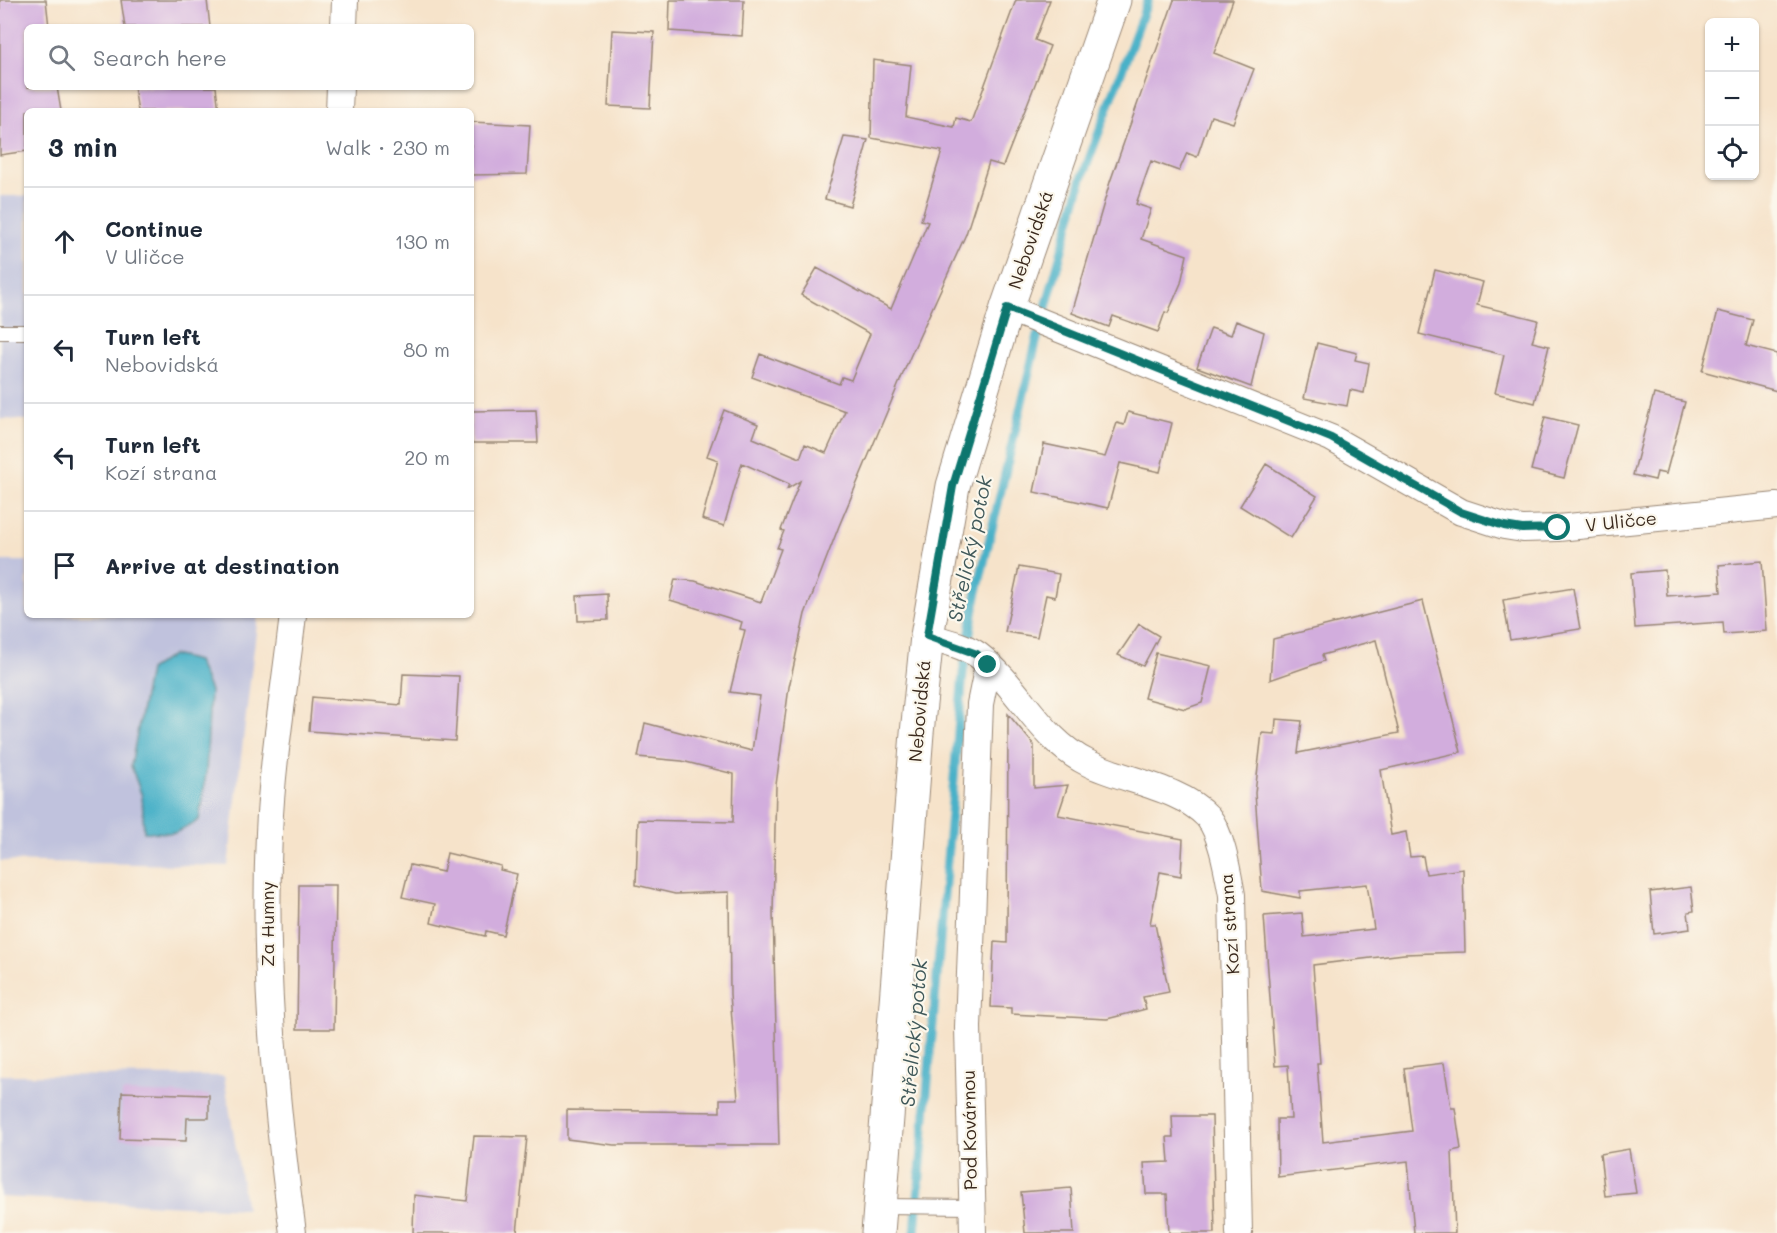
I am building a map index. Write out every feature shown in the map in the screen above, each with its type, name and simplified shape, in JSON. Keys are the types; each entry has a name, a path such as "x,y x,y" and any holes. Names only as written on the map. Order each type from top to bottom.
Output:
{"street":[{"path":"344,24 345,0"},
{"name":"Nebovidská","path":"880,1219 961,650 953,486 1007,308 1114,0"},
{"path":"339,108 340,90"},
{"name":"V Uličce","path":"1007,308 1331,438 1436,500 1496,524 1522,529 1558,528 1777,506"},
{"name":"Za Humny","path":"293,1233 276,1106 266,944 269,831 294,618"},
{"name":"Nebovidská","path":"961,650 980,704 968,1027"},
{"name":"Kozí strana","path":"961,650 1055,742 1088,764 1150,784 1186,802 1208,818 1224,855 1232,896 1239,1233"},
{"name":"Pod Kovárnou","path":"968,1027 960,1207 973,1233"}],"lane":[{"path":"0,332 24,332"},
{"path":"880,1219 960,1207"}],"shaded area":[{"path":"0,196 24,196 24,420 0,419"},
{"path":"0,561 24,561 24,618 258,618 228,866 0,861"},
{"path":"0,1075 224,1076 246,1209 0,1197"}],"water":[{"path":"172,655 197,661 210,691 206,774 199,820 175,833 144,832 142,796 131,766 149,670"}],"building":[{"path":"0,0 46,0 49,24 24,24 24,90 58,90 60,108 24,108 24,151 0,155"},
{"path":"121,0 207,0 210,24 125,24"},
{"path":"670,0 744,0 742,36 669,31"},
{"path":"1016,0 1050,0 1035,40 1050,46 1003,166 989,162 966,234 910,357 839,526 805,614 789,687 776,785 773,913 779,1145 614,1145 567,1139 567,1110 720,1112 720,1099 738,1099 730,994 729,892 675,894 636,885 638,820 733,822 734,774 682,761 638,757 645,723 752,751 760,696 730,692 745,630 740,629 742,622 670,600 675,579 695,581 761,602 781,549 777,548 784,531 781,530 800,481 787,489 789,484 742,463 724,526 702,519 718,460 707,456 724,410 758,424 753,438 800,458 805,444 826,453 845,411 752,377 760,354 839,384 842,377 851,380 870,334 801,295 817,268 891,309 928,222 921,220 942,151 871,138 873,60 911,65 906,117 954,127 956,118 971,122"},
{"path":"1174,0 1233,0 1214,53 1254,69 1233,123 1211,116 1197,157 1187,153 1179,171 1151,161 1136,204 1151,209 1141,239 1187,255 1181,283 1168,313 1165,312 1158,332 1113,316 1109,327 1072,313 1110,182"},
{"path":"612,30 654,32 650,108 608,106"},
{"path":"134,90 216,90 219,108 138,108"},
{"path":"474,122 530,125 527,174 474,175"},
{"path":"844,137 868,140 850,206 825,199"},
{"path":"1435,270 1483,282 1477,305 1538,320 1532,342 1549,346 1535,403 1495,393 1504,355 1419,334"},
{"path":"1718,311 1753,320 1746,346 1777,354 1777,391 1702,371"},
{"path":"1236,321 1264,332 1251,387 1197,367 1211,328 1231,335"},
{"path":"1317,343 1357,353 1355,360 1369,363 1364,393 1350,390 1347,406 1304,398"},
{"path":"1654,394 1685,402 1666,474 1657,472 1655,480 1633,475"},
{"path":"536,410 538,443 474,443 474,411"},
{"path":"1128,412 1172,423 1160,472 1120,463 1108,508 1034,492 1044,444 1105,457 1117,423 1124,425"},
{"path":"1545,417 1578,425 1564,478 1531,470"},
{"path":"1266,464 1317,496 1291,538 1240,506"},
{"path":"1762,561 1767,631 1724,634 1723,622 1635,628 1631,573 1665,570 1667,596 1721,592 1719,565"},
{"path":"1019,567 1059,574 1055,597 1046,595 1037,637 1005,632"},
{"path":"1573,588 1580,629 1510,640 1503,600"},
{"path":"607,594 608,620 578,621 577,596"},
{"path":"1423,601 1461,752 1381,770 1391,835 1406,832 1410,857 1423,856 1426,874 1463,869 1465,952 1404,954 1313,965 1320,1063 1317,1063 1323,1142 1412,1131 1404,1068 1444,1063 1451,1108 1455,1108 1461,1149 1452,1151 1455,1233 1414,1233 1408,1161 1278,1177 1277,1119 1291,1119 1288,1065 1275,1066 1264,916 1302,913 1304,937 1374,929 1367,884 1300,891 1300,898 1262,891 1255,793 1262,733 1275,734 1276,719 1302,721 1298,753 1399,733 1376,640 1322,655 1324,661 1270,680 1273,639"},
{"path":"1139,624 1159,636 1143,666 1118,655"},
{"path":"1156,653 1211,666 1202,703 1185,709 1144,698"},
{"path":"403,674 459,676 455,741 309,731 312,697 401,705"},
{"path":"1008,714 1034,745 1034,788 1068,785 1058,815 1183,839 1181,876 1160,872 1150,924 1155,924 1169,992 1143,997 1146,1009 1107,1019 1011,1014 1011,1008 991,1007 994,942 1007,943"},
{"path":"447,853 501,866 500,870 517,874 503,935 486,931 485,936 431,923 435,904 402,897 410,865 443,872"},
{"path":"299,885 336,885 334,1029 297,1029"},
{"path":"1691,887 1694,911 1688,912 1690,929 1654,934 1650,892"},
{"path":"122,1092 209,1095 209,1118 187,1118 186,1141 120,1139"},
{"path":"1172,1116 1212,1116 1215,1233 1169,1233 1167,1194 1146,1194 1144,1163 1169,1162 1167,1137 1173,1137"},
{"path":"474,1136 527,1137 517,1233 413,1233 414,1195 467,1201"},
{"path":"1629,1149 1636,1193 1605,1196 1600,1154"},
{"path":"1071,1188 1074,1233 1025,1233 1021,1192"}],"waterway":[{"name":"Střelický potok","path":"915,1233 963,673 976,596 1036,343 1082,178 1148,0"}],"route":[{"path":"988,665 977,654 927,636 953,486 1007,308 1331,438 1436,500 1461,512 1488,522 1522,529 1558,528"}]}
